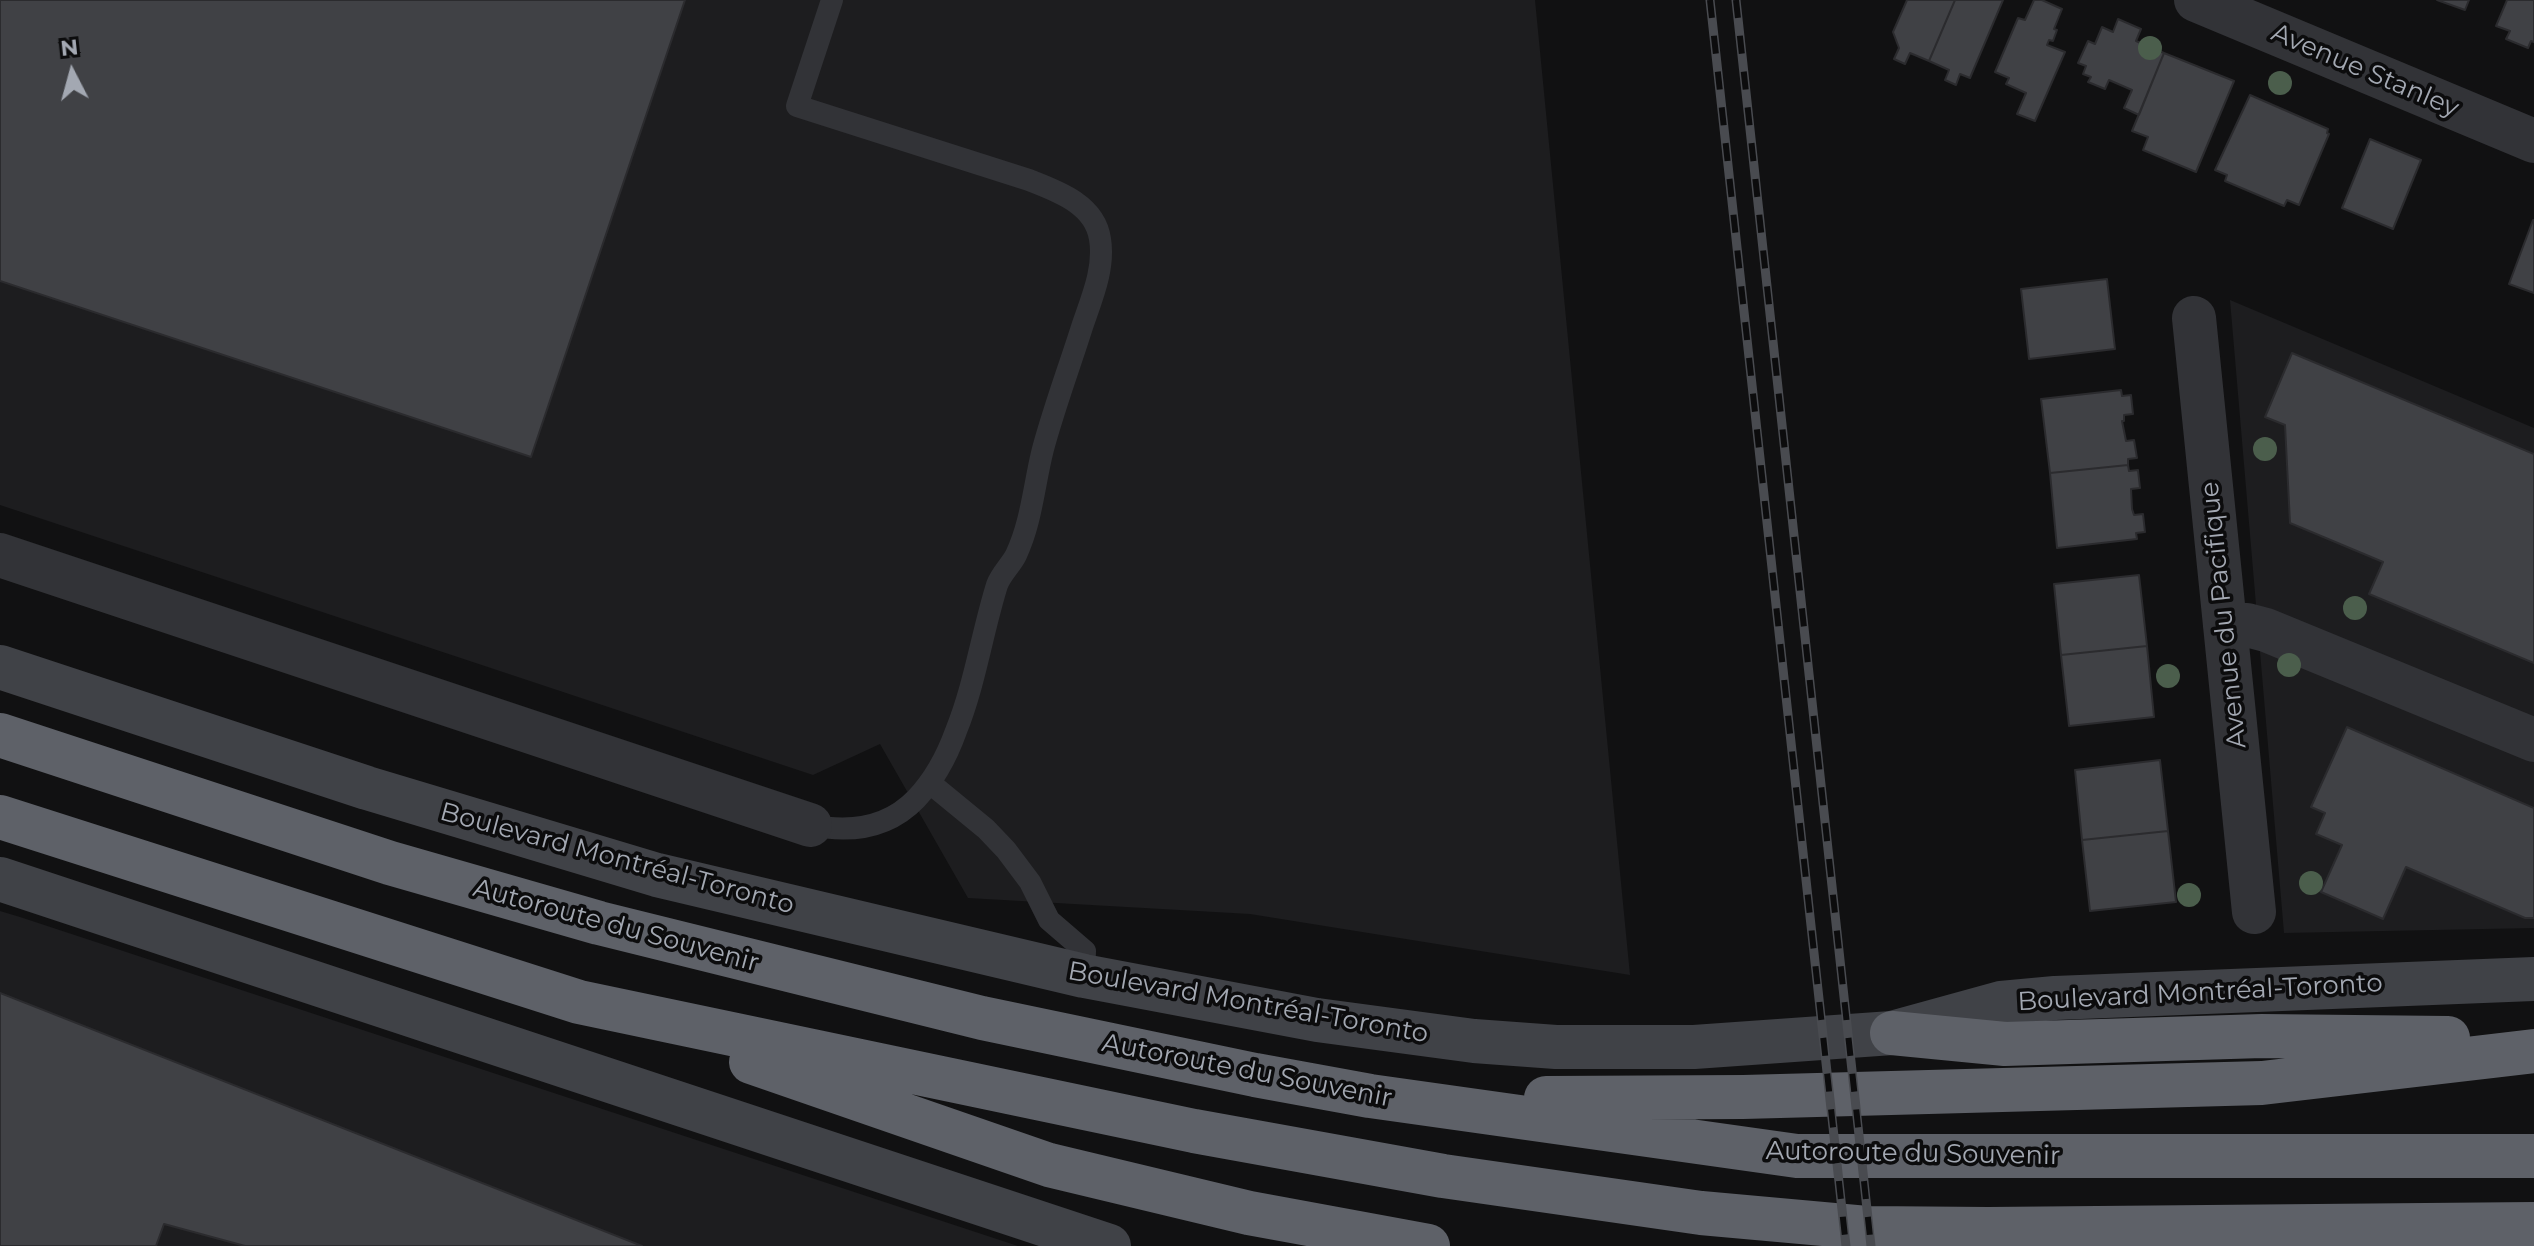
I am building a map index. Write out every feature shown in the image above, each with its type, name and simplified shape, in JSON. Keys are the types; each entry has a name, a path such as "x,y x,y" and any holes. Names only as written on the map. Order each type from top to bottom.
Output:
{"highway":[{"name":"Autoroute du Souvenir","path":"0,735 390,863 599,923 982,1018 1370,1096 1797,1156 2534,1156"},
{"path":"0,817 579,1002 1049,1165 1249,1213 1428,1246"},
{"path":"579,1002 1294,1151 1701,1213 1818,1225 1921,1230 2534,1224"},
{"path":"1892,1033 2005,1044 2262,1036 2534,1039"},
{"path":"1370,1096 1743,1097 2262,1083 2534,1051"}],"main road":[{"name":"Boulevard Montréal-Toronto","path":"0,667 367,788 657,875 1084,976 1317,1020 1462,1040 1556,1047 1694,1047 1892,1033 2001,1003 2055,998 2534,979"},
{"path":"0,879 1109,1246"}],"street":[{"name":"Avenue Stanley","path":"2196,0 2534,141"},
{"name":"Avenue du Pacifique","path":"2194,318 2254,912"},
{"path":"0,555 810,825"},
{"path":"2225,626 2247,625 2266,630 2534,740"}],"lane":[{"path":"810,825 836,829 869,827 903,811 930,783 956,732 998,582 1016,555 1031,509 1043,449 1098,277 1101,257 1100,236 1091,217 1079,204 1060,192 797,106 832,0"},
{"path":"930,783 986,829 1006,850 1030,882 1049,920 1085,951 1084,976"}],"shaded area":[{"path":"0,0 1535,0 1630,975 1250,914 968,898 880,744 813,775 0,505"},
{"path":"2230,300 2534,428 2534,928 2284,933"},
{"path":"0,911 20,917 1018,1246 0,1246"}],"building":[{"path":"0,0 685,0 531,457 0,281"},
{"path":"1907,0 1955,0 1929,61 1910,53 1905,64 1894,59 1899,48 1893,32"},
{"path":"1955,0 2003,0 1970,78 1960,74 1956,85 1945,80 1949,70 1929,61"},
{"path":"2034,0 2042,0 2062,9 2053,41 2049,40 2047,45 2065,52 2035,121 2017,114 2026,93 2006,84 2009,78 1995,72 2018,18 2025,20"},
{"path":"2437,0 2469,0 2465,10"},
{"path":"2507,0 2534,0 2534,42 2531,41 2528,48 2506,39 2510,31 2496,26"},
{"path":"2118,19 2141,29 2136,41 2164,53 2139,115 2124,108 2132,90 2109,80 2105,89 2088,82 2091,77 2083,74 2086,66 2078,63 2088,41 2095,44 2102,27 2113,32"},
{"path":"2164,53 2234,81 2196,172 2143,150 2148,137 2132,131"},
{"path":"2250,95 2328,129 2329,134 2299,205 2287,200 2284,206 2225,181 2227,175 2215,170"},
{"path":"2370,139 2421,160 2393,229 2342,208"},
{"path":"2534,220 2534,293 2509,284"},
{"path":"2107,279 2115,349 2029,359 2021,289"},
{"path":"2292,353 2534,454 2534,663 2369,594 2383,562 2290,523 2285,425 2265,417"},
{"path":"2121,390 2122,396 2131,395 2133,414 2124,415 2122,421 2126,441 2134,440 2137,458 2128,459 2128,465 2050,473 2041,399"},
{"path":"2128,465 2129,471 2138,470 2140,488 2131,489 2132,509 2134,515 2143,514 2145,532 2136,533 2137,539 2057,548 2050,473"},
{"path":"2139,575 2147,646 2061,655 2054,584"},
{"path":"2147,646 2154,717 2069,726 2061,655"},
{"path":"2347,727 2534,808 2534,918 2525,918 2406,867 2383,919 2321,892 2342,845 2316,834 2325,813 2311,807"},
{"path":"2160,760 2168,831 2082,840 2075,770"},
{"path":"2168,831 2176,902 2090,911 2082,840"},
{"path":"0,993 642,1246 245,1246 164,1224 156,1246 0,1246"}],"railway":[{"path":"1710,0 1846,1246"},
{"path":"1736,0 1871,1246"}]}
